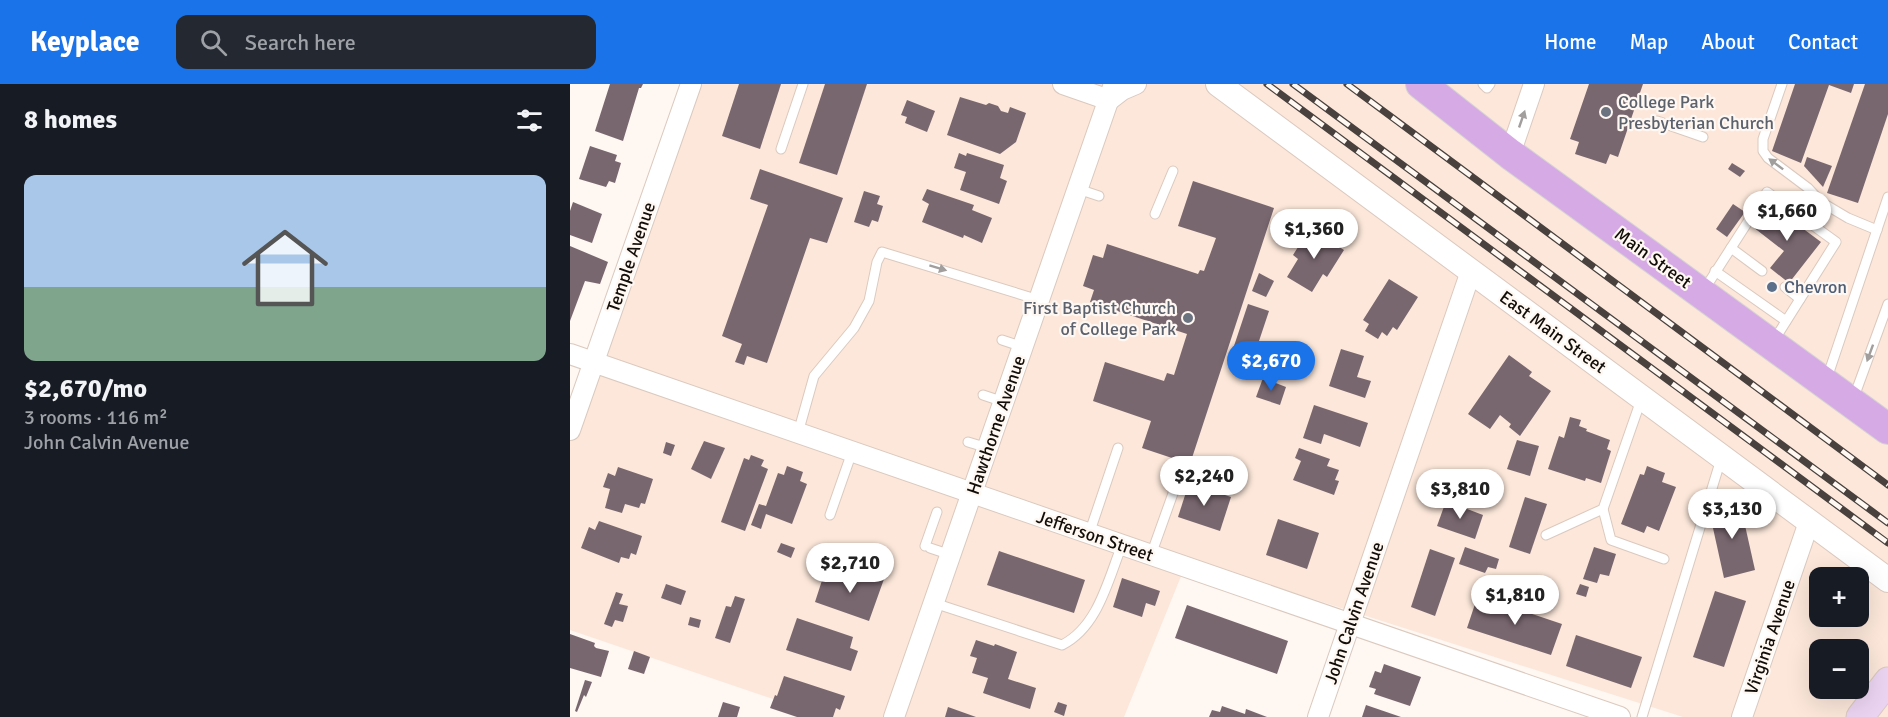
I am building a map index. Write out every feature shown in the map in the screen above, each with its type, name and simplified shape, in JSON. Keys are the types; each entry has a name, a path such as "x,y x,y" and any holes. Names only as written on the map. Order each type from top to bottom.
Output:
{"main road":[{"name":"Main Street","path":"1421,84 1510,154 1708,282 1779,332 1825,383 1888,429"},
{"path":"1860,717 1888,681"}],"street":[{"name":"Temple Avenue","path":"570,430 691,84"},
{"path":"1063,84 1112,92 1136,84"},
{"name":"East Main Street","path":"1218,84 1272,132 1471,271 1888,580"},
{"path":"1510,154 1534,84"},
{"name":"Hawthorne Avenue","path":"894,717 1112,92"},
{"name":"John Calvin Avenue","path":"1318,717 1471,271"},
{"name":"Jefferson Street","path":"570,354 1620,717"},
{"name":"Virginia Avenue","path":"1742,717 1809,522"}],"lane":[{"path":"781,149 803,84"},
{"path":"1483,84 1487,88 1490,84"},
{"path":"1782,84 1763,139 1763,151 1768,158 1808,188 1821,202 1848,218 1877,230"},
{"path":"1657,121 1703,136"},
{"path":"1155,214 1173,171"},
{"path":"1078,189 1099,196"},
{"path":"1708,282 1767,192 1836,242 1779,332"},
{"path":"1825,383 1888,197"},
{"path":"1731,248 1762,271"},
{"path":"798,433 814,376 854,328 870,301 877,262 882,252 1039,300"},
{"path":"1785,287 1800,299"},
{"path":"1852,403 1888,304"},
{"path":"1002,340 1023,347"},
{"path":"983,395 1004,402"},
{"path":"1642,397 1603,509 1611,540 1664,559"},
{"path":"968,442 988,448"},
{"path":"1089,534 1118,448"},
{"path":"831,515 852,452"},
{"path":"1642,717 1722,456"},
{"path":"1150,555 1181,471"},
{"path":"1546,535 1603,509"},
{"path":"937,512 928,547 951,555"},
{"path":"934,603 1062,645 1073,640 1084,628 1097,607 1122,545"}],"shaded area":[{"path":"683,84 1888,84 1888,717 1683,717 1188,559 1124,717 826,717 570,630 570,418"}],"building":[{"path":"610,84 643,84 639,88 623,141 595,131"},
{"path":"739,84 781,84 760,149 722,136"},
{"path":"825,84 867,84 837,175 799,163"},
{"name":"College Park Presbyterian Church","path":"1589,84 1643,84 1618,157 1610,154 1606,164 1575,154 1579,142 1570,139"},
{"path":"1795,84 1854,84 1851,93 1829,85 1801,163 1772,151"},
{"path":"1865,84 1888,84 1888,114 1858,203 1827,193"},
{"path":"960,97 998,106 1001,111 1008,113 1010,107 1026,113 1016,142 1000,154 947,135"},
{"path":"907,100 935,111 927,132 905,123 907,117 901,115"},
{"path":"590,146 617,155 615,161 621,163 615,183 609,181 606,187 579,179"},
{"path":"959,153 966,156 967,153 1004,165 1000,178 1007,181 999,204 960,190 966,172 954,168"},
{"path":"1807,157 1832,166 1823,187 1804,166"},
{"path":"1732,163 1745,171 1740,177 1728,169"},
{"path":"760,169 843,198 827,243 810,238 767,363 747,356 744,365 735,362 742,344 722,336 768,205 750,199"},
{"name":"First Baptist Church of College Park","path":"1193,181 1274,208 1190,464 1142,448 1151,421 1093,401 1105,362 1164,381 1167,373 1174,375 1187,334 1090,302 1094,290 1083,286 1093,255 1103,258 1107,244 1198,274 1200,270 1204,271 1216,238 1178,226"},
{"path":"927,189 974,205 972,210 992,218 982,243 922,222 929,204 922,200"},
{"path":"864,191 880,196 877,204 883,206 878,222 872,220 869,227 854,222"},
{"path":"573,202 602,214 592,243 570,235 570,211"},
{"path":"1733,204 1745,212 1727,237 1716,229"},
{"path":"1770,204 1821,242 1789,283 1770,268 1784,251 1753,227"},
{"path":"1310,228 1344,250 1327,277 1323,274 1312,292 1287,277 1298,259 1293,255"},
{"path":"570,246 608,262 600,284 585,281 570,321"},
{"path":"1259,273 1274,281 1266,297 1252,291"},
{"path":"1389,279 1418,297 1397,330 1393,327 1387,336 1382,332 1378,339 1365,331 1369,324 1363,320"},
{"path":"1248,304 1269,311 1250,368 1229,361"},
{"path":"1341,349 1364,356 1357,377 1371,381 1365,398 1329,386"},
{"path":"1509,355 1532,372 1529,376 1551,391 1520,436 1500,415 1490,429 1468,414"},
{"path":"1263,378 1286,387 1280,405 1256,397"},
{"path":"1314,405 1368,423 1360,447 1324,434 1321,444 1303,438"},
{"path":"1570,417 1581,420 1579,426 1587,429 1586,431 1610,440 1607,449 1611,451 1601,483 1586,478 1585,481 1548,469 1559,436 1564,438"},
{"path":"1517,440 1539,446 1530,476 1507,469"},
{"path":"704,441 725,448 711,479 691,469"},
{"path":"666,442 675,445 671,456 663,453"},
{"path":"1299,448 1330,459 1327,466 1339,470 1335,480 1339,481 1334,495 1293,480 1301,461 1295,458"},
{"path":"751,455 764,460 761,466 768,469 745,531 721,522 744,458 749,460"},
{"path":"787,466 803,472 800,481 807,484 792,524 766,514 761,529 751,525 759,504 766,506 778,473 784,475"},
{"path":"1647,466 1665,473 1662,482 1676,487 1659,531 1647,526 1644,533 1621,524 1640,474 1644,475"},
{"path":"618,467 653,479 645,504 641,503 639,508 625,504 622,513 605,508 610,489 603,487 608,473 615,476"},
{"path":"1189,483 1231,497 1220,531 1178,517"},
{"path":"1525,497 1547,504 1530,554 1509,547"},
{"path":"1446,501 1483,515 1475,539 1437,526"},
{"path":"1740,503 1755,570 1724,578 1709,510"},
{"path":"1278,519 1319,533 1307,569 1266,555"},
{"path":"599,521 642,536 636,555 631,553 629,559 621,557 619,563 581,548 589,527 595,530"},
{"path":"781,543 795,548 791,558 777,552"},
{"path":"1465,547 1499,559 1496,569 1488,567 1485,573 1459,564"},
{"path":"1594,547 1616,554 1609,576 1600,574 1597,583 1583,579"},
{"path":"1430,549 1455,558 1435,616 1411,607"},
{"path":"999,551 1085,580 1074,613 987,585"},
{"path":"826,568 865,582 869,573 884,579 869,621 815,602"},
{"path":"1122,578 1160,591 1155,606 1146,603 1142,617 1113,607"},
{"path":"666,584 686,591 681,605 661,598"},
{"path":"1580,584 1589,587 1586,597 1576,594"},
{"path":"1715,591 1746,601 1724,667 1693,657"},
{"path":"616,592 623,594 619,604 628,606 623,622 615,620 612,627 604,624"},
{"path":"735,596 745,599 730,643 715,638 726,606 731,607"},
{"path":"1477,598 1493,603 1494,601 1562,624 1551,655 1467,628"},
{"path":"1187,605 1288,641 1277,674 1175,638"},
{"path":"690,617 701,620 699,628 688,625"},
{"path":"797,618 853,637 850,648 858,651 851,671 786,650"},
{"path":"570,634 595,643 596,648 609,651 601,677 570,668"},
{"path":"1576,635 1642,657 1631,688 1566,666"},
{"path":"976,640 1017,652 1008,679 1036,688 1030,709 983,693 988,678 972,673 977,658 970,656"},
{"path":"634,651 650,657 644,674 628,669"},
{"path":"1384,664 1421,677 1410,706 1374,694 1376,689 1369,687 1375,671 1381,673"},
{"path":"784,676 845,696 840,710 836,708 833,717 797,717 770,708"},
{"path":"585,680 592,682 577,712 575,711"},
{"path":"723,702 740,707 737,717 718,717"},
{"path":"1058,702 1067,705 1064,716 1054,712"},
{"path":"1366,705 1401,717 1362,717"},
{"path":"1222,706 1245,714 1246,709 1267,717 1209,717 1212,710 1220,712"},
{"path":"948,707 976,717 945,717"}],"railway":[{"path":"1267,84 1888,543"},
{"path":"1293,84 1888,523"},
{"path":"1347,84 1888,485"}],"place":[{"name":"College Park Presbyterian Church","path":"1606,112"},
{"name":"Chevron","path":"1772,287"},
{"name":"First Baptist Church of College Park","path":"1188,318"}]}
